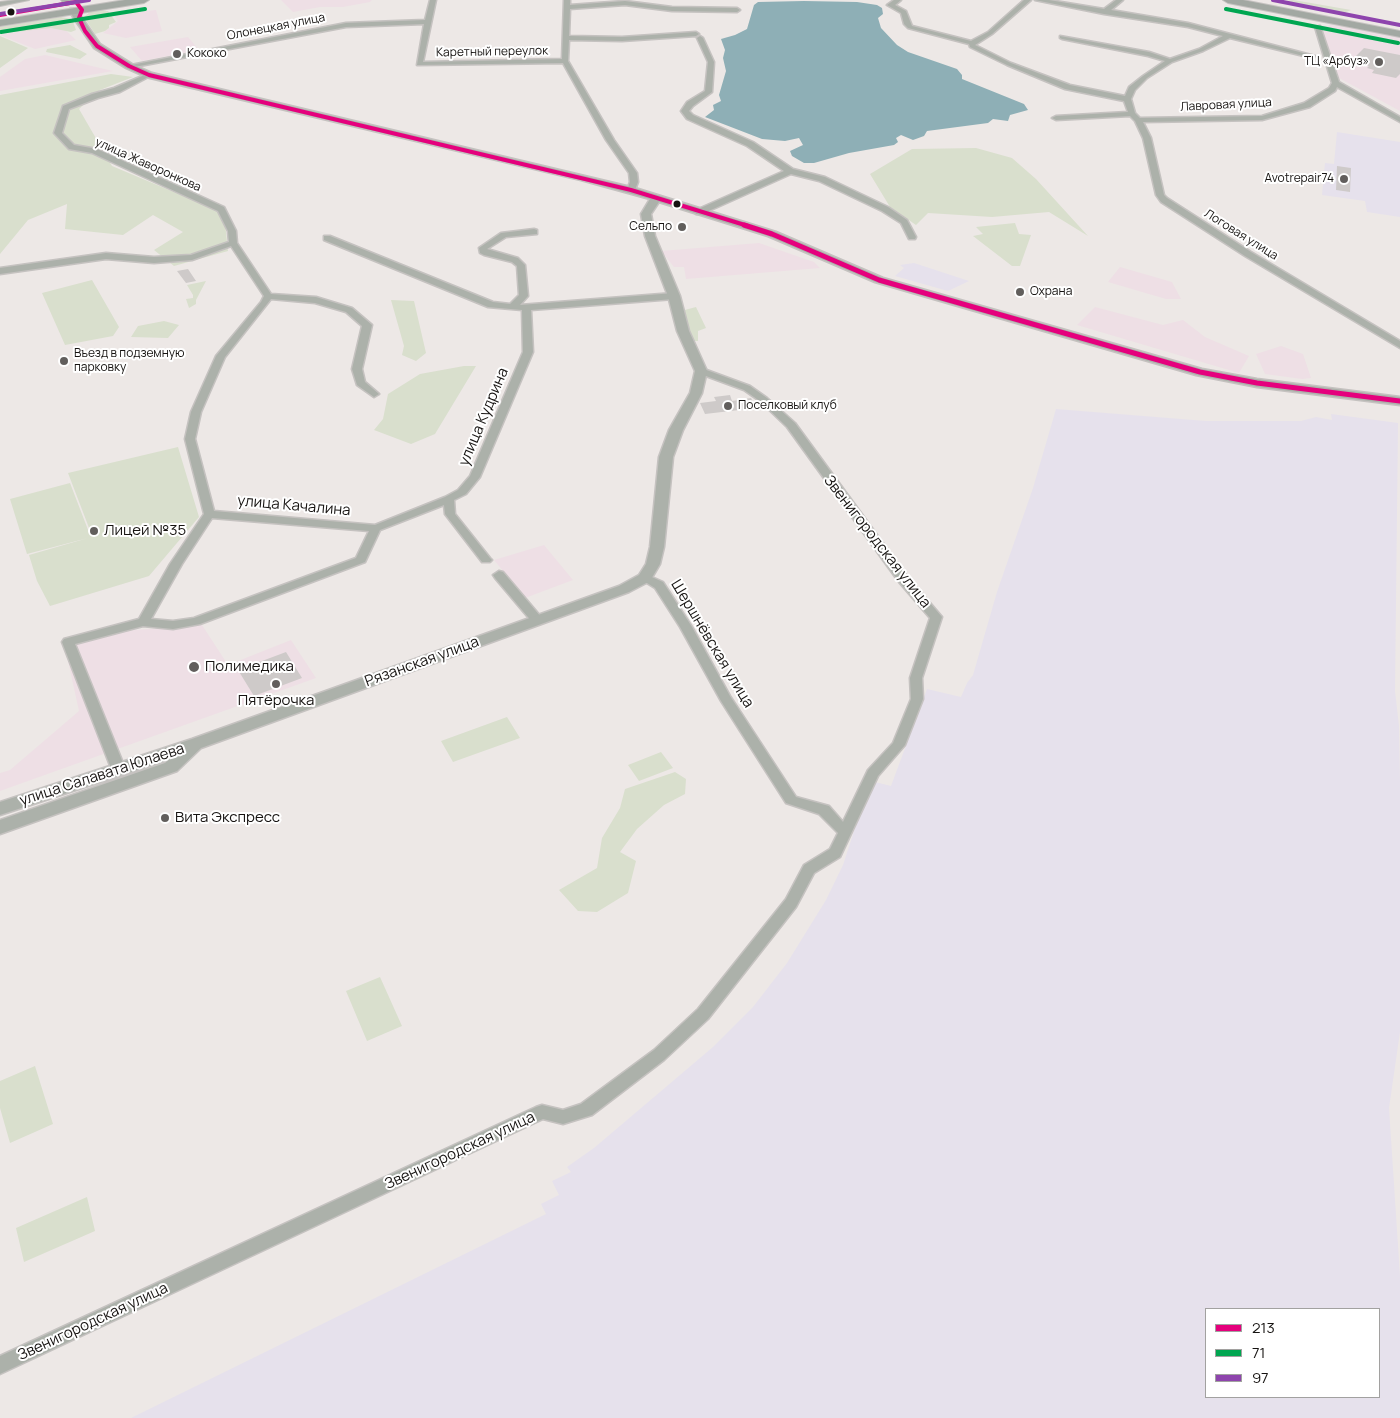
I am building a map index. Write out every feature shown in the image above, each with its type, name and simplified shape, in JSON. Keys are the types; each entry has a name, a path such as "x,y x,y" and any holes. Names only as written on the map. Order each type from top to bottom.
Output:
{"main road":[{"path":"0,23 74,6 89,0"},
{"path":"0,14 144,0"},
{"path":"1228,0 1400,34"},
{"path":"1255,0 1400,28"}],"street":[{"path":"0,4 26,0"},
{"path":"428,22 432,0"},
{"path":"625,3 638,0"},
{"path":"898,0 890,5 904,12 907,24 910,27 972,43 977,50 1068,87 1127,99 1132,89 1145,77 1170,61 1201,50 1230,35"},
{"path":"972,43 990,33 1028,0"},
{"path":"1038,0 1188,25 1312,56"},
{"path":"1104,12 1120,0"},
{"path":"631,190 634,182 633,173 610,140 566,61 567,3 625,3 672,9 737,10"},
{"path":"74,6 89,37 97,46 129,66 149,74 584,177 631,190 772,234 879,280 1200,372 1256,383 1400,401"},
{"path":"1300,14 1318,27 1336,84 1400,120"},
{"name":"Каретный переулок","path":"428,22 419,64 566,61"},
{"name":"Олонецкая улица","path":"129,66 346,25 428,22"},
{"path":"1318,27 1326,23 1343,22"},
{"path":"567,38 622,39 698,36 712,62 708,92 690,104 686,111 690,117 750,144 790,171 822,179 885,209 904,222 912,237"},
{"path":"1062,37 1149,54 1170,61"},
{"name":"улица Жаворонкова","path":"149,74 118,90 95,96 66,108 58,133 72,147 94,151 220,209 232,231 233,243"},
{"name":"Лавровая улица","path":"1056,118 1262,118 1291,111 1306,105 1332,89 1336,84"},
{"name":"Логовая улица","path":"1127,99 1147,138 1160,195 1164,200 1248,254 1400,345"},
{"path":"699,212 790,171"},
{"path":"645,578 653,564 657,547 666,457 676,430 696,393 701,371 683,331 674,296 650,236 646,218 648,208 656,198"},
{"path":"511,308 524,296 521,265 515,260 483,251 484,248 504,235 534,232"},
{"path":"328,238 491,306 526,308 674,296"},
{"path":"0,270 25,269 106,256 154,260 192,257 233,243 268,296"},
{"path":"268,296 316,300 349,310 367,324 357,368 360,383 374,394"},
{"path":"143,622 176,564 209,514 190,439 203,391 221,356 265,303 268,296"},
{"name":"улица Кудрина","path":"449,499 462,492 476,477 528,352 526,308"},
{"name":"Звенигородская улица","path":"0,1365 542,1112 563,1118 586,1110 659,1056 703,1014 791,904 810,869 835,853 873,773 899,744 917,699 916,678 936,617 903,578 791,425 764,400 747,388 701,371"},
{"path":"121,776 68,642 143,622 173,625 196,621 361,560 376,528 449,499 450,514"},
{"path":"429,507 450,514 486,560"},
{"name":"улица Качалина","path":"209,514 376,528"},
{"path":"498,575 537,620"},
{"name":"Рязанская улица","path":"198,743 624,589 645,578"},
{"name":"Шершнёвская улица","path":"645,578 659,585 686,628 725,698 791,800 824,810 845,832"},
{"name":"улица Салавата Юлаева","path":"0,808 121,776 171,766 198,743"},
{"name":"улица Салавата Юлаева","path":"1,822 121,776"}],"shaded area":[{"path":"281,0 372,0 343,7 320,7 293,12"},
{"path":"156,10 162,31 126,38 103,33 118,21 114,15"},
{"path":"1331,24 1400,37 1400,111 1339,78 1321,29"},
{"path":"60,25 76,40 35,49 0,35"},
{"path":"188,37 199,50 142,61 130,47"},
{"path":"45,55 113,71 0,91 0,77 25,59"},
{"path":"1337,132 1400,142 1400,217 1367,212 1365,201 1322,195 1325,163 1334,164"},
{"path":"759,243 814,262 820,268 686,279 684,267 674,267 661,251"},
{"path":"914,263 969,281 948,291 895,276 904,268 900,265"},
{"path":"1120,267 1172,282 1181,299 1166,299 1108,282"},
{"path":"1095,307 1163,325 1183,320 1205,337 1249,356 1239,373 1077,325"},
{"path":"1281,346 1303,354 1311,378 1302,379 1265,374 1256,354"},
{"path":"1056,409 1206,421 1301,421 1316,417 1332,420 1331,414 1398,423 1395,691 1399,726 1400,781 1400,1032 1389,1108 1400,1276 1400,1418 131,1418 546,1214 541,1204 559,1195 552,1181 571,1172 567,1167 594,1148 713,1047 753,1007 787,963 826,900 843,865 855,828 875,782 891,786 927,689 961,697 973,675 997,592 1033,488"},
{"path":"544,545 573,580 525,598 494,560"},
{"path":"202,625 228,665 291,640 316,678 0,791 0,773 10,770 79,711 65,647 123,631"}],"green space":[{"path":"1293,0 1351,10 1341,14 1290,4 1286,1"},
{"path":"91,11 108,11 116,22 109,25 109,28 105,31 95,34 84,17"},
{"path":"61,17 72,19 76,30 71,32 51,28 0,32 0,27"},
{"path":"0,36 28,48 0,68"},
{"path":"70,45 87,54 80,59 46,52 47,49"},
{"path":"111,74 133,77 100,90 79,109 112,166 224,213 228,251 174,266 154,250 183,232 153,215 123,235 65,229 67,204 28,220 0,254 0,95"},
{"path":"976,148 1012,158 1036,179 1088,236 1049,212 992,217 928,213 916,225 890,207 870,174 912,149"},
{"path":"1015,223 1019,234 1031,235 1020,266 1012,266 973,236 983,234 976,227"},
{"path":"92,280 119,327 113,336 65,345 42,293"},
{"path":"206,281 196,300 196,304 189,308 186,299 193,298 193,295 187,285"},
{"path":"391,300 414,301 426,353 416,361 402,355 404,346"},
{"path":"696,307 706,328 698,331 698,341 691,341 681,311"},
{"path":"164,321 179,325 168,338 131,337 138,326"},
{"path":"464,366 476,366 435,434 411,444 374,430 383,419 388,394 420,374"},
{"name":"Лицей №35","path":"178,447 199,517 149,576 50,606 37,581 29,555 88,538 27,554 10,499 70,483 90,535 91,533 68,473"},
{"path":"507,717 520,738 453,762 441,741"},
{"path":"661,752 673,768 639,781 628,765"},
{"path":"675,772 686,779 685,794 664,805 637,829 620,852 636,861 628,893 597,912 578,911 559,890 597,868 602,838 620,808 625,789"},
{"path":"380,977 402,1026 367,1041 346,991"},
{"path":"35,1066 53,1124 10,1143 0,1108 0,1081"},
{"path":"87,1197 95,1231 24,1262 16,1228"}],"water":[{"path":"758,2 857,2 877,5 882,8 883,14 878,18 881,28 897,45 908,52 957,69 962,75 962,79 1024,104 1028,110 1010,115 1008,121 993,119 988,123 927,131 924,136 913,140 901,135 896,138 898,142 894,145 849,153 814,163 804,163 792,156 790,151 803,145 799,138 785,141 762,139 705,117 714,110 713,105 721,101 719,95 726,71 723,58 725,50 721,39 747,29 754,5"}],"building":[{"name":"ТЦ «Арбуз»","path":"1364,48 1400,55 1400,74 1396,78 1372,73 1374,70 1367,68 1369,66 1356,63 1359,60 1353,59"},
{"name":"Avotrepair74","path":"1337,166 1351,168 1350,192 1336,190"},
{"path":"188,269 196,281 186,283 177,271"},
{"name":"Поселковый клуб","path":"730,395 732,401 751,398 756,408 705,414 700,403 716,401 714,397"},
{"path":"286,652 302,678 254,696 238,670"}],"transit line":[{"name":"97","path":"0,14 89,0"},
{"name":"97","path":"1273,0 1400,25"},
{"name":"213","path":"0,15 76,2 82,10 79,18 85,31 97,46 129,66 149,75 631,190 772,234 879,280 1200,372 1257,383 1400,401"},
{"name":"71","path":"1,32 145,9"},
{"name":"71","path":"1226,9 1398,43"}],"place":[{"name":"Кококо","path":"177,54"},
{"name":"ТЦ «Арбуз»","path":"1379,62"},
{"name":"Avotrepair74","path":"1344,179"},
{"name":"Сельпо","path":"682,227"},
{"name":"Охрана","path":"1020,292"},
{"name":"Въезд в подземную парковку","path":"64,361"},
{"name":"Поселковый клуб","path":"728,406"},
{"name":"Лицей №35","path":"94,531"},
{"name":"Полимедика","path":"194,667"},
{"name":"Пятёрочка","path":"276,684"},
{"name":"Вита Экспресс","path":"165,818"}]}
